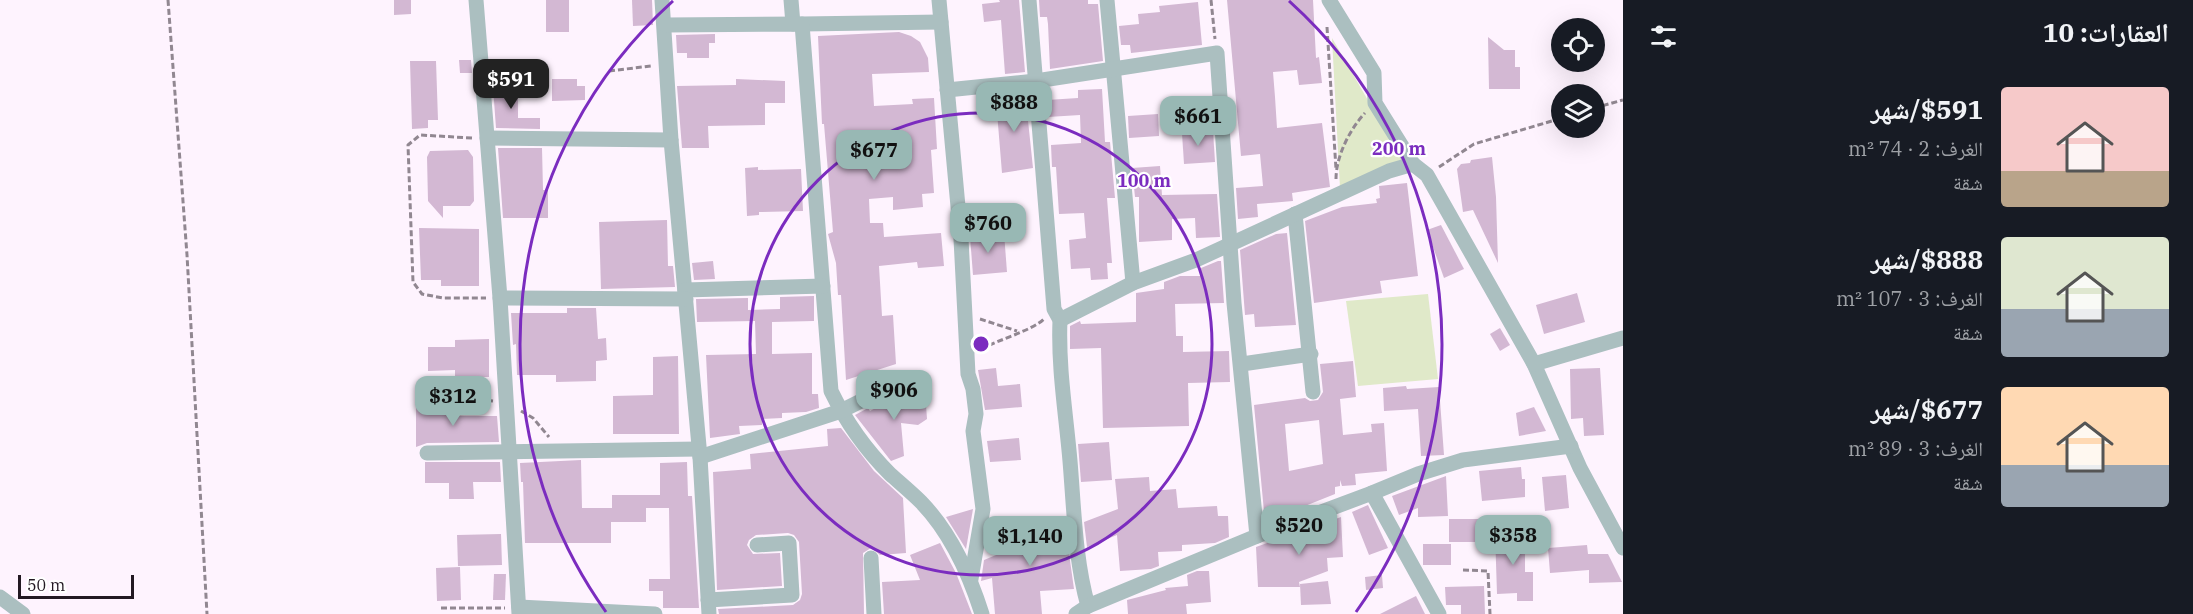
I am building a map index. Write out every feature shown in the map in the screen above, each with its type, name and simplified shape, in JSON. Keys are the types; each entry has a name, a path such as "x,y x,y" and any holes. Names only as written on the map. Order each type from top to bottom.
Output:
{"street":[{"path":"476,0 500,298 519,611 656,614"},
{"path":"662,0 671,140 700,453 709,607 792,595 789,543 757,545"},
{"path":"791,0 798,24 831,391 855,434 888,472 921,502 954,546 971,579 982,614"},
{"path":"939,0 961,239 968,374 973,389 976,414 973,430 983,509 971,579"},
{"path":"1029,0 1063,402 1083,589 1082,610 1257,536 1372,494 1418,474 1463,460 1571,446"},
{"path":"1107,0 1133,283"},
{"path":"1329,0 1374,73 1375,103 1413,164 1426,175 1534,364 1571,446 1623,548"},
{"path":"665,25 940,22"},
{"path":"947,90 1036,81 1217,53 1242,364 1244,419 1257,536"},
{"path":"487,138 671,140"},
{"path":"1057,315 1196,260 1295,214 1413,164"},
{"path":"1295,214 1311,354 1313,392"},
{"path":"500,298 685,294 823,286"},
{"path":"1534,364 1623,338"},
{"path":"1242,364 1311,354"},
{"path":"427,453 700,453 841,411 889,387"},
{"path":"1372,494 1439,614"},
{"path":"871,558 874,614"},
{"path":"0,597 23,614"}],"path":[{"path":"168,0 187,255 207,614"},
{"path":"1211,0 1217,53"},
{"path":"1327,22 1336,196"},
{"path":"609,71 667,64"},
{"path":"1605,105 1623,100"},
{"path":"1336,169 1353,126 1375,103"},
{"path":"1426,175 1474,144 1551,121"},
{"path":"487,138 420,135 408,145 413,282 422,294 443,298 500,298"},
{"path":"965,311 987,322 1018,332"},
{"path":"967,356 1018,332 1036,328 1057,315"},
{"path":"1463,570 1488,570 1490,614"},
{"path":"441,608 519,611"}],"green space":[{"path":"1332,38 1403,161 1340,188"},
{"path":"1428,294 1438,379 1358,386 1346,301"}],"building":[{"path":"394,0 411,0 411,14 394,15"},
{"path":"546,0 569,0 569,32 546,32"},
{"path":"632,0 652,0 653,25 633,26"},
{"path":"999,0 1019,0 1025,72 1005,74 1001,20 984,22 982,4 1000,2"},
{"path":"1039,0 1088,0 1088,4 1098,4 1103,61 1050,69 1047,17 1040,17"},
{"path":"1227,0 1313,0 1316,58 1319,57 1322,83 1299,85 1297,70 1273,72 1277,128 1322,123 1330,187 1292,193 1293,201 1257,204 1258,217 1238,219 1236,188 1263,186 1260,154 1241,156"},
{"path":"1198,2 1202,45 1131,53 1130,45 1121,45 1119,26 1139,24 1138,14 1160,12 1159,6"},
{"path":"899,32 920,42 928,58 929,72 872,74 874,106 913,104 912,99 934,98 937,149 931,150 934,193 922,194 923,207 893,210 893,197 869,199 870,223 883,223 884,237 941,233 944,266 918,268 917,262 879,266 882,316 893,315 896,364 846,380 841,295 838,295 836,263 828,234 833,232 824,124 822,124 818,36"},
{"path":"715,34 715,43 709,43 709,58 687,58 687,53 677,53 676,35"},
{"path":"1488,37 1504,50 1515,50 1515,67 1520,67 1520,89 1489,89"},
{"path":"459,60 471,60 472,73 460,73"},
{"path":"410,61 436,61 438,120 428,120 428,128 412,129"},
{"path":"552,79 577,79 577,86 585,86 585,100 552,101"},
{"path":"736,79 785,81 785,103 765,103 765,125 708,126 709,148 682,148 677,86 736,85"},
{"path":"518,86 518,118 540,118 540,129 496,128 493,87"},
{"path":"1102,89 1105,142 1110,142 1115,198 1107,198 1112,263 1107,263 1108,279 1091,280 1090,268 1071,269 1069,240 1086,238 1084,213 1059,214 1056,167 1052,167 1051,145 1081,143 1080,115 1048,117 1047,100 1078,98 1078,90"},
{"path":"1025,92 1033,168 1002,173 996,100 1007,99 1007,94"},
{"path":"1158,114 1159,136 1129,138 1128,116"},
{"path":"1213,131 1215,162 1184,164 1182,133"},
{"path":"498,148 542,148 543,190 548,190 548,218 503,218"},
{"path":"468,150 473,157 474,201 470,206 443,206 443,218 428,201 427,157 430,151"},
{"path":"1492,157 1498,263 1473,210 1463,212 1457,169 1461,164 1470,163 1471,160"},
{"path":"1160,166 1162,195 1217,194 1220,237 1196,238 1195,218 1172,219 1172,240 1139,242 1139,197 1135,197 1132,168"},
{"path":"758,167 758,170 801,169 803,211 759,212 759,215 747,216 745,168"},
{"path":"1407,183 1418,276 1380,281 1382,293 1314,303 1305,221 1342,207 1377,203 1376,199 1380,198 1379,186"},
{"path":"667,220 668,266 673,266 675,287 601,289 599,222"},
{"path":"1441,225 1464,269 1444,278 1427,230"},
{"path":"419,228 479,229 479,286 441,286 441,280 421,280"},
{"path":"1004,233 1007,272 973,275 970,236"},
{"path":"1287,233 1296,325 1255,327 1254,314 1245,315 1240,250 1276,234"},
{"path":"713,261 715,279 694,280 692,263"},
{"path":"1221,261 1224,303 1175,304 1176,336 1183,336 1183,352 1229,351 1230,382 1188,383 1189,426 1103,428 1101,348 1070,349 1070,326 1080,321 1081,324 1136,322 1136,293 1164,289 1164,282 1180,276 1201,276 1201,268"},
{"path":"1577,293 1585,322 1544,334 1536,305"},
{"path":"814,296 814,321 772,322 772,354 812,353 812,394 818,394 819,408 806,412 782,413 782,418 762,419 762,425 739,426 740,434 710,438 706,355 756,354 755,321 697,322 696,299 748,298 748,310 780,309 780,297"},
{"path":"567,308 596,308 598,339 606,338 607,360 596,361 596,381 556,382 556,375 517,375 516,344 513,345 511,313 567,313"},
{"path":"1500,328 1510,345 1500,351 1490,334"},
{"path":"489,339 489,377 455,377 455,370 428,371 428,347 455,347 455,340"},
{"path":"678,356 679,434 613,434 613,396 653,395 653,357"},
{"path":"1353,361 1356,397 1340,399 1343,435 1372,432 1371,424 1384,423 1387,471 1355,474 1356,485 1342,486 1340,480 1340,486 1335,487 1335,494 1265,522 1254,405 1305,398 1310,401 1318,400 1323,392 1320,364","holes":["1319,420 1323,464 1289,471 1285,424"]},
{"path":"996,368 998,386 1020,384 1022,407 985,410 978,370"},
{"path":"1600,368 1604,435 1584,436 1583,418 1571,419 1570,369"},
{"path":"1406,386 1407,389 1439,387 1444,455 1421,456 1418,409 1384,411 1383,388"},
{"path":"925,391 927,419 918,425 901,423 904,456 891,461 855,415 868,408 870,411 900,395 900,392"},
{"path":"416,406 458,406 458,416 497,416 499,442 427,443 416,447"},
{"path":"1534,407 1546,431 1519,436 1516,413"},
{"path":"841,428 874,471 903,498 906,553 880,555 871,548 863,553 864,614 719,614 718,609 793,605 800,600 802,594 799,542 794,535 788,533 756,535 749,540 747,545 753,554 780,553 782,586 717,590 713,472 751,469 750,454 828,446 827,429"},
{"path":"1019,438 1021,460 990,462 987,441"},
{"path":"1109,442 1112,480 1081,482 1078,444"},
{"path":"581,460 582,508 612,508 612,495 660,495 660,463 687,462 688,496 692,496 699,608 663,608 663,591 649,591 649,579 670,579 669,508 646,508 646,522 611,522 611,543 525,543 523,482 521,482 520,463"},
{"path":"425,462 500,462 501,482 473,482 474,499 449,499 449,483 425,483"},
{"path":"1521,467 1522,479 1525,479 1525,497 1482,501 1479,471"},
{"path":"1566,475 1569,508 1545,511 1542,477"},
{"path":"1446,476 1448,516 1418,517 1418,508 1399,515 1392,496"},
{"path":"1149,477 1150,491 1176,489 1178,508 1217,506 1218,516 1228,516 1229,537 1215,543 1182,545 1182,551 1158,552 1159,566 1151,569 1120,571 1117,535 1087,547 1084,522 1118,509 1115,479"},
{"path":"1368,505 1388,548 1369,555 1352,512"},
{"path":"973,509 966,549 946,517"},
{"path":"1009,516 1010,528 997,529 996,517"},
{"path":"1341,517 1343,557 1327,558 1328,571 1299,582 1300,587 1258,587 1256,547"},
{"path":"1064,518 1074,589 1040,591 1042,614 995,614 992,578 981,581 984,560 1013,548 1011,522"},
{"path":"1449,519 1488,519 1488,542 1449,542"},
{"path":"1495,532 1525,532 1525,572 1533,572 1533,601 1517,601 1517,593 1497,594"},
{"path":"501,534 502,565 458,566 457,535"},
{"path":"940,543 956,573 972,614 884,614 882,582 920,580 910,555"},
{"path":"1423,544 1451,544 1451,565 1423,565"},
{"path":"1587,545 1588,554 1608,554 1622,582 1589,583 1589,570 1550,573 1548,548"},
{"path":"460,567 461,600 437,601 436,568"},
{"path":"1197,571 1209,571 1211,602 1186,604 1187,614 1128,614 1127,600 1166,590 1165,588 1188,586 1187,575"},
{"path":"494,574 506,574 505,600 493,600"},
{"path":"1382,575 1383,588 1366,590 1365,577"},
{"path":"1328,581 1331,604 1301,605 1300,584"},
{"path":"1484,586 1485,614 1461,614 1461,605 1446,605 1445,587"},
{"path":"1416,596 1425,614 1380,614"}]}
